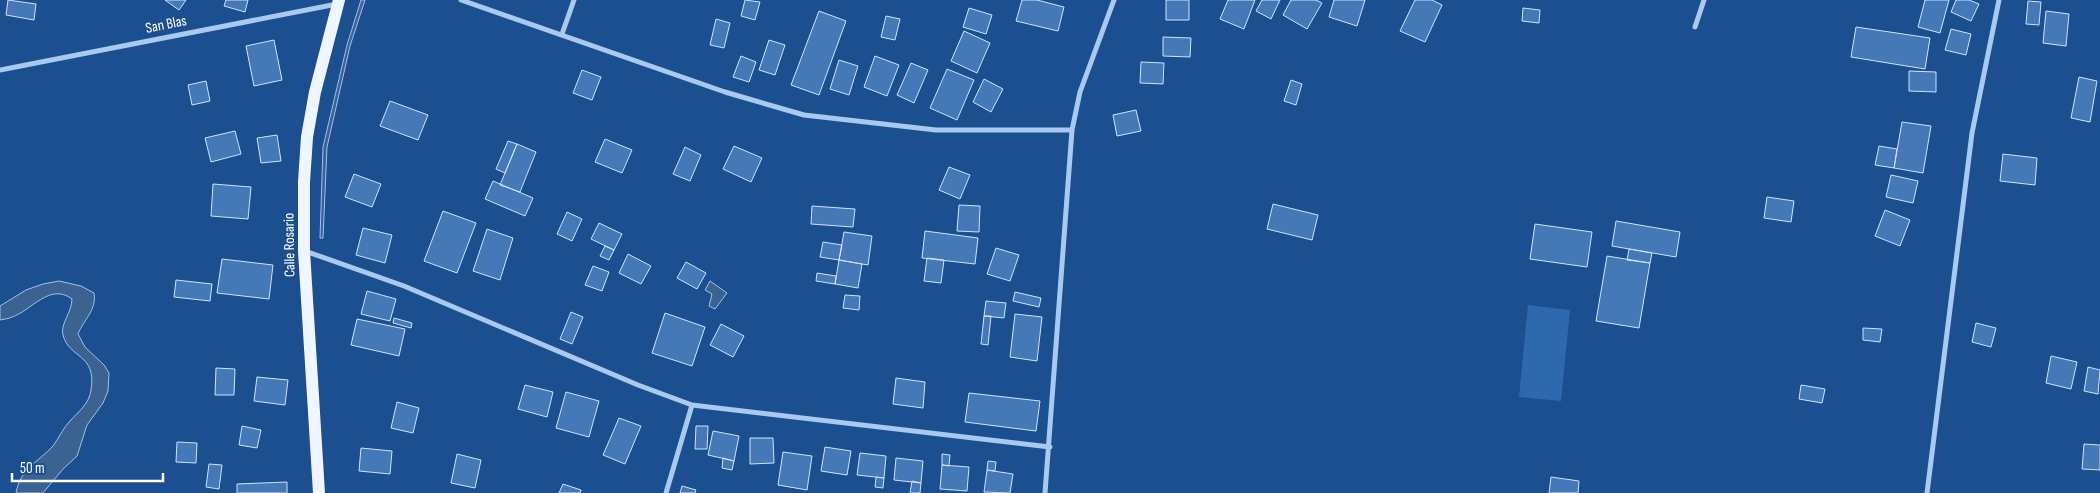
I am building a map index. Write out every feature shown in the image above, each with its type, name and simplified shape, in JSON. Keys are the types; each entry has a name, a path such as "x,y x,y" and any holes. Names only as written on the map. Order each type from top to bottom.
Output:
{"main road":[{"name":"Calle Rosario","path":"319,493 304,251 304,182 307,138 338,2"}],"street":[{"path":"462,0 725,92 804,115 936,130 1072,130"},
{"path":"562,34 574,0"},
{"path":"1045,493 1050,447 1072,130 1080,92 1114,0"},
{"path":"1695,27 1704,0"},
{"path":"1927,493 1972,133 1999,0"},
{"name":"San Blas","path":"0,70 338,2"},
{"path":"304,251 404,286 638,386 692,405 1050,447"},
{"path":"666,493 692,405"}],"shaded area":[{"path":"361,0 365,0 350,46 327,147 323,238 320,238 323,147 347,45"},
{"path":"59,281 81,286 94,293 94,304 78,334 85,347 104,365 109,373 108,391 103,403 87,425 77,456 63,469 43,493 16,493 21,478 53,446 90,395 92,378 90,369 82,358 66,343 63,335 63,327 72,299 56,294 48,296 19,314 0,320 0,306 26,290"},
{"path":"710,281 727,293 715,309 709,306 712,294 705,290"},
{"path":"1528,305 1570,310 1561,401 1519,397"}],"building":[{"path":"8,0 36,4 34,20 6,15"},
{"path":"165,0 186,0 179,10"},
{"path":"226,0 248,0 245,12 224,6"},
{"path":"745,0 760,2 755,20 741,16"},
{"path":"1022,0 1037,0 1064,7 1058,31 1016,21"},
{"path":"1166,0 1189,0 1189,20 1166,20"},
{"path":"1228,0 1255,0 1244,29 1220,19"},
{"path":"1262,0 1280,0 1271,19 1256,11"},
{"path":"1291,0 1316,0 1322,3 1307,29 1283,15"},
{"path":"1334,0 1365,0 1357,26 1329,17"},
{"path":"1415,0 1432,0 1442,5 1425,42 1400,31"},
{"path":"1925,0 1949,0 1940,33 1918,27"},
{"path":"1956,0 1969,0 1979,4 1971,21 1951,12"},
{"path":"2028,1 2041,2 2039,25 2026,24"},
{"path":"969,8 992,15 986,34 963,27"},
{"path":"1523,8 1540,10 1539,23 1522,21"},
{"path":"819,11 846,21 819,95 791,85"},
{"path":"2046,11 2069,14 2066,46 2043,43"},
{"path":"886,16 900,19 895,40 881,37"},
{"path":"716,19 730,23 724,48 710,45"},
{"path":"1856,27 1930,38 1925,69 1851,57"},
{"path":"1951,29 1971,34 1966,55 1945,50"},
{"path":"964,31 990,43 977,73 951,61"},
{"path":"1163,37 1191,38 1190,57 1163,56"},
{"path":"274,40 282,80 254,86 246,46"},
{"path":"769,40 785,45 775,75 759,70"},
{"path":"741,56 756,62 749,82 733,77"},
{"path":"875,56 899,65 887,96 864,87"},
{"path":"839,60 858,66 849,95 830,89"},
{"path":"1141,62 1164,63 1163,84 1140,83"},
{"path":"911,63 928,70 914,103 897,95"},
{"path":"947,69 974,80 957,120 930,108"},
{"path":"582,70 601,77 592,100 573,93"},
{"path":"1909,71 1936,72 1936,92 1909,91"},
{"path":"2079,77 2097,81 2090,122 2071,118"},
{"path":"984,79 1003,89 991,112 973,102"},
{"path":"1291,80 1302,84 1296,105 1284,101"},
{"path":"206,81 210,101 192,105 188,85"},
{"path":"390,101 428,115 418,140 380,126"},
{"path":"1136,110 1141,131 1117,136 1113,115"},
{"path":"1902,122 1931,126 1923,173 1894,168"},
{"path":"235,131 241,154 211,162 205,138"},
{"path":"277,135 281,161 261,163 257,138"},
{"path":"605,139 632,150 622,173 595,162"},
{"path":"508,141 517,144 505,173 496,169"},
{"path":"517,144 536,152 520,192 500,185"},
{"path":"734,146 762,158 751,182 723,169"},
{"path":"1879,146 1897,149 1894,168 1875,165"},
{"path":"685,147 701,155 690,181 673,174"},
{"path":"2003,154 2037,158 2035,185 2000,181"},
{"path":"949,167 970,175 960,199 939,190"},
{"path":"354,174 381,184 372,207 345,197"},
{"path":"1891,175 1918,181 1913,203 1886,197"},
{"path":"493,181 533,198 525,216 485,199"},
{"path":"213,184 251,187 248,219 211,216"},
{"path":"1767,197 1794,201 1791,222 1764,218"},
{"path":"1273,204 1318,215 1312,240 1267,229"},
{"path":"959,205 980,206 979,232 957,231"},
{"path":"812,206 855,209 853,227 811,224"},
{"path":"1885,210 1910,220 1900,246 1875,236"},
{"path":"443,211 476,223 457,273 424,261"},
{"path":"567,212 582,219 572,241 557,234"},
{"path":"1616,221 1680,232 1676,257 1612,246"},
{"path":"599,223 622,234 614,250 591,239"},
{"path":"1535,224 1592,232 1587,267 1530,259"},
{"path":"363,228 392,235 385,263 356,255"},
{"path":"487,229 513,238 500,280 473,271"},
{"path":"925,231 978,238 975,264 922,258"},
{"path":"844,232 872,236 868,265 839,260"},
{"path":"823,242 842,245 839,260 820,257"},
{"path":"605,246 614,250 609,260 600,256"},
{"path":"996,248 1019,255 1010,281 987,274"},
{"path":"1629,249 1652,253 1650,263 1627,260"},
{"path":"628,254 651,266 641,284 619,273"},
{"path":"1607,256 1650,263 1639,328 1596,321"},
{"path":"927,258 944,260 941,283 924,281"},
{"path":"222,259 273,265 269,299 217,293"},
{"path":"839,260 862,264 858,288 835,284"},
{"path":"686,262 706,273 697,289 677,278"},
{"path":"593,266 609,272 602,291 585,285"},
{"path":"817,273 836,276 835,284 816,281"},
{"path":"176,280 212,284 210,301 174,297"},
{"path":"367,291 396,299 390,321 361,314"},
{"path":"1015,292 1041,298 1039,307 1013,301"},
{"path":"845,295 860,296 859,310 843,308"},
{"path":"986,301 1006,303 1004,318 984,316"},
{"path":"571,312 583,317 572,344 560,339"},
{"path":"665,313 705,327 692,366 652,353"},
{"path":"1015,314 1042,317 1037,361 1010,357"},
{"path":"984,316 991,316 988,345 981,344"},
{"path":"394,318 412,323 411,328 393,323"},
{"path":"357,319 405,329 399,356 351,345"},
{"path":"1976,323 1996,328 1991,347 1972,342"},
{"path":"721,324 744,336 733,357 710,345"},
{"path":"1863,328 1882,329 1880,342 1863,340"},
{"path":"2051,356 2077,362 2071,389 2046,383"},
{"path":"2088,367 2100,370 2098,394 2084,391"},
{"path":"216,368 235,369 234,395 215,395"},
{"path":"257,377 288,380 285,405 254,401"},
{"path":"896,378 925,382 923,408 893,404"},
{"path":"525,385 553,392 547,417 518,409"},
{"path":"1801,385 1825,389 1822,403 1799,399"},
{"path":"566,392 599,401 589,437 556,428"},
{"path":"969,393 1040,401 1036,431 965,422"},
{"path":"397,402 419,408 413,433 391,428"},
{"path":"619,418 641,426 625,464 603,455"},
{"path":"242,426 261,430 257,448 239,445"},
{"path":"696,426 708,426 707,449 695,449"},
{"path":"713,431 739,436 734,461 708,455"},
{"path":"750,438 773,438 774,463 750,464"},
{"path":"177,442 197,443 196,463 176,462"},
{"path":"2084,444 2100,445 2100,470 2082,469"},
{"path":"825,447 851,451 847,475 821,471"},
{"path":"361,448 392,451 390,474 359,471"},
{"path":"783,452 812,456 807,490 778,485"},
{"path":"860,453 886,456 884,478 857,475"},
{"path":"457,454 481,460 475,488 451,483"},
{"path":"942,454 950,455 949,466 942,465"},
{"path":"723,458 734,461 732,470 722,468"},
{"path":"896,458 923,461 921,483 894,480"},
{"path":"988,461 996,462 995,471 987,470"},
{"path":"209,464 222,465 219,489 206,487"},
{"path":"942,465 969,467 967,491 940,489"},
{"path":"987,470 1013,474 1010,493 984,492"},
{"path":"876,477 884,478 883,488 875,487"},
{"path":"1551,477 1579,481 1578,493 1549,493"},
{"path":"912,481 921,483 920,493 910,493"},
{"path":"287,482 287,493 237,493 237,484"},
{"path":"563,484 581,490 580,493 559,493"},
{"path":"682,486 696,490 695,493 680,493"}]}
